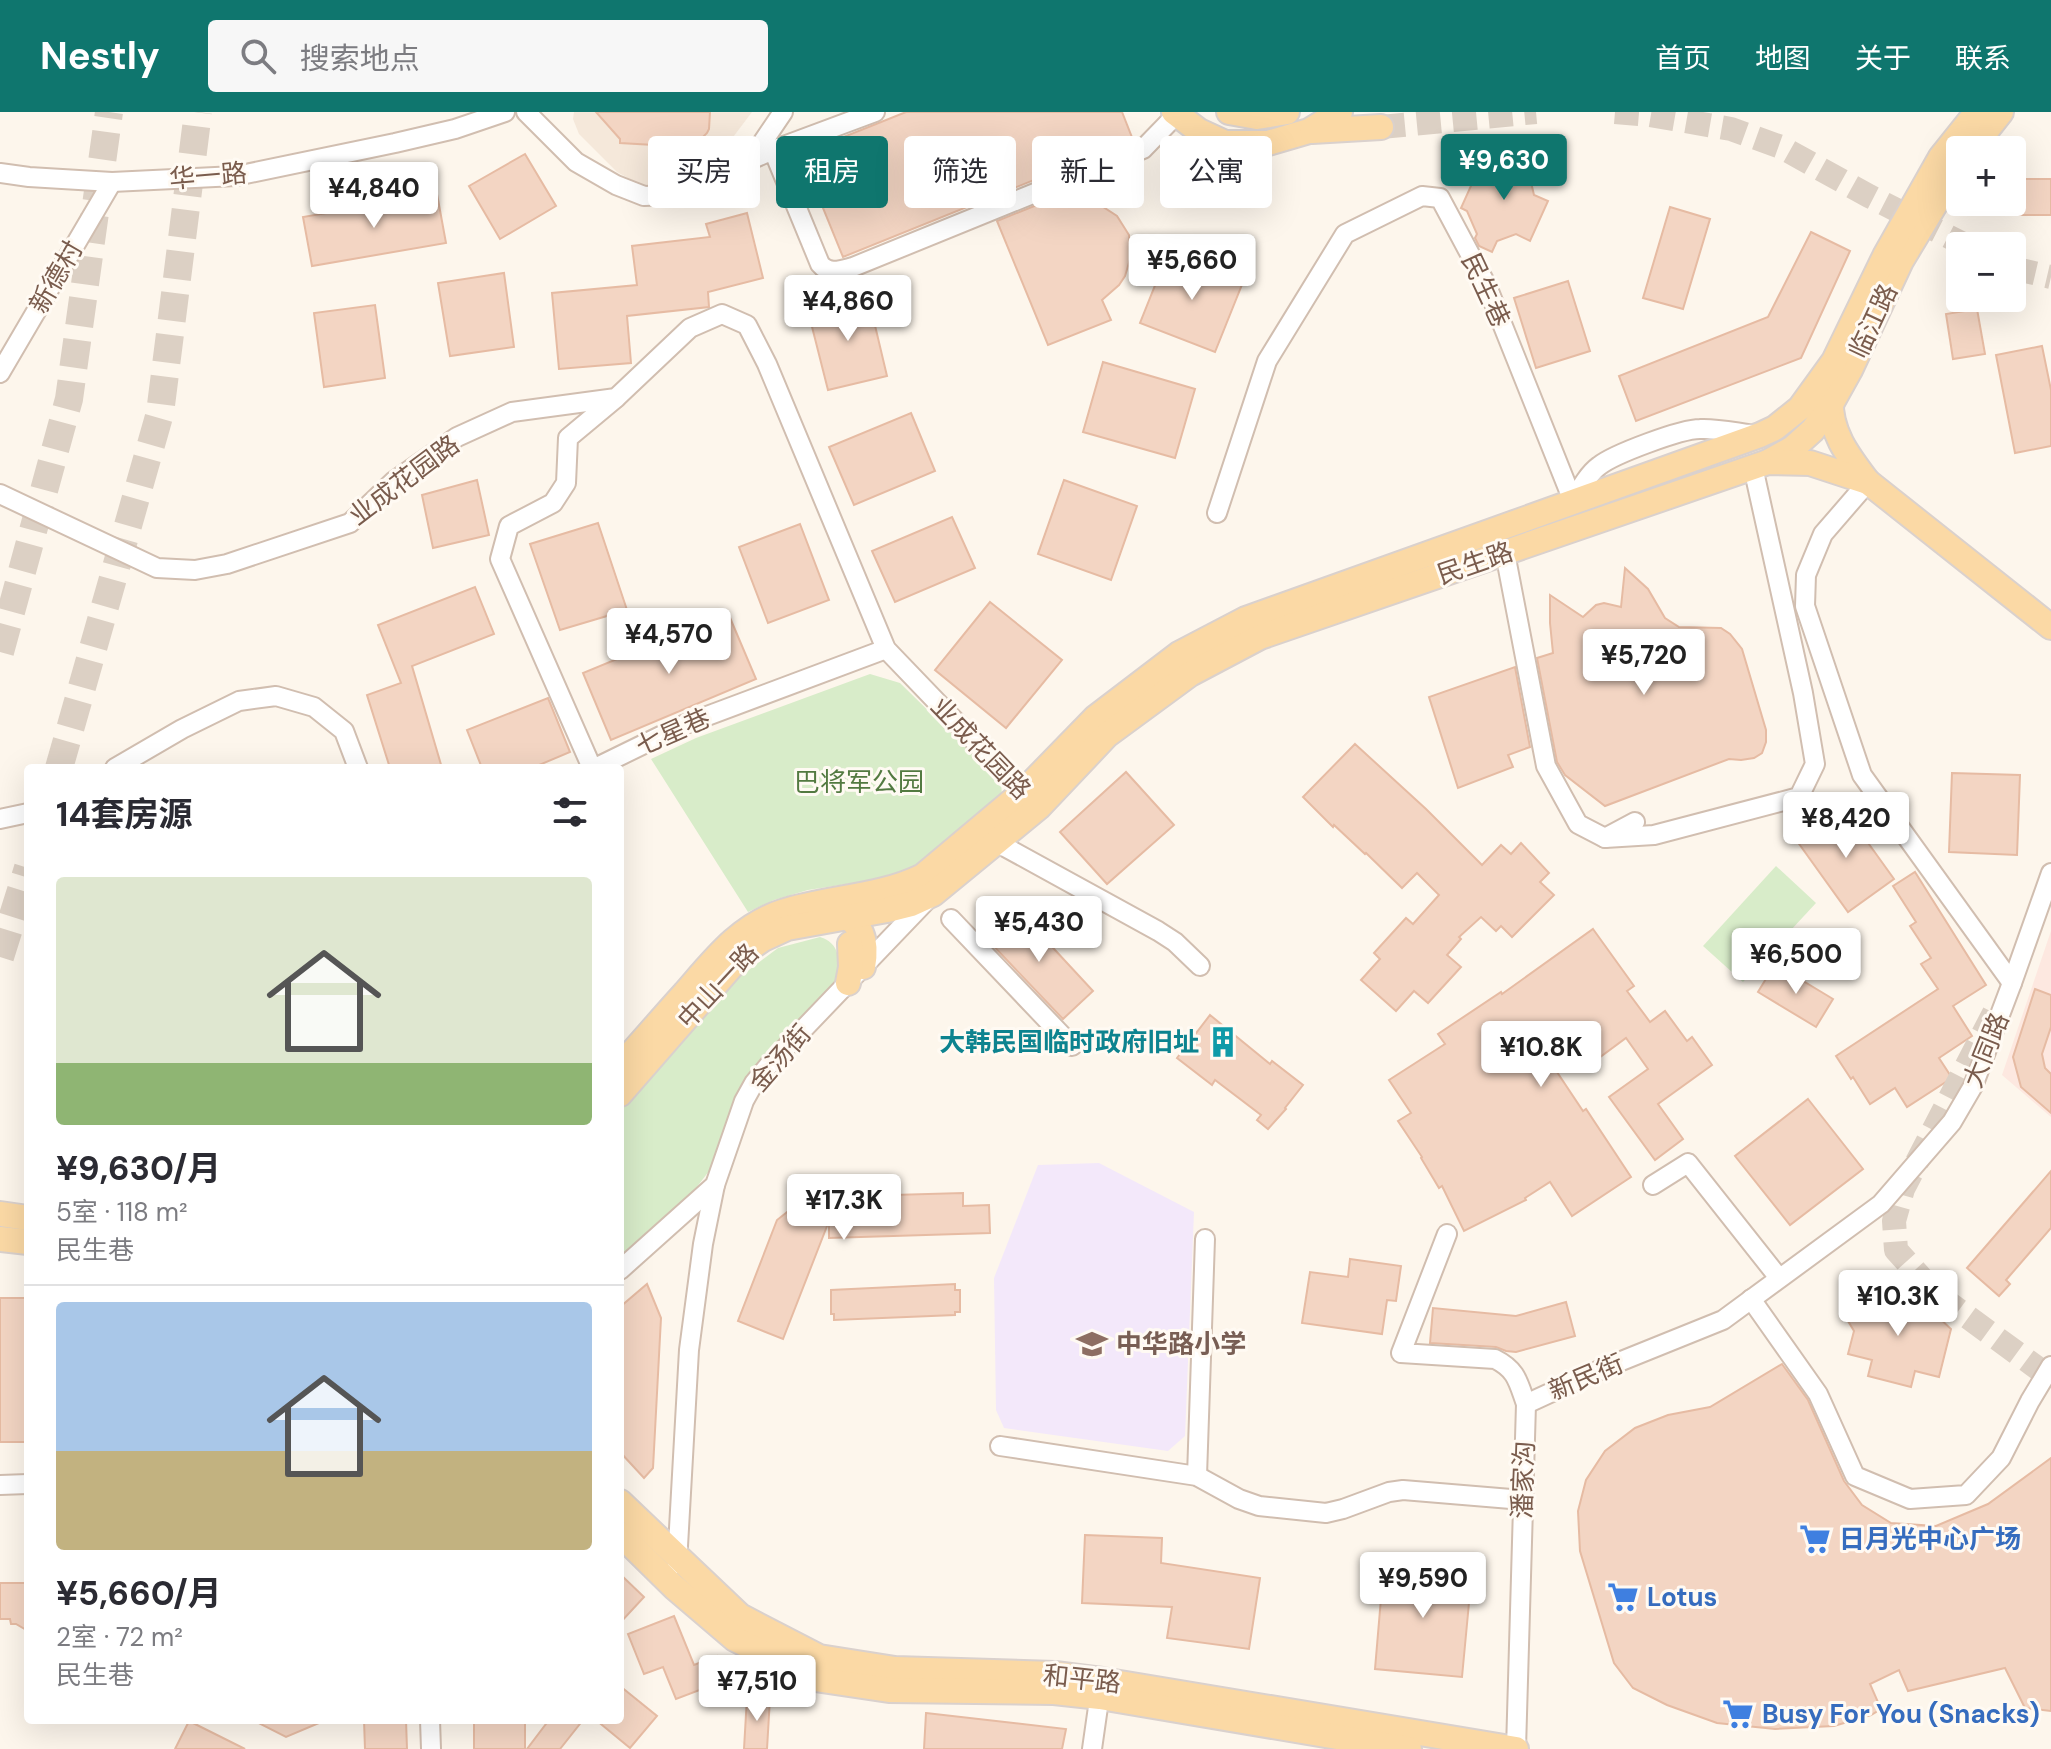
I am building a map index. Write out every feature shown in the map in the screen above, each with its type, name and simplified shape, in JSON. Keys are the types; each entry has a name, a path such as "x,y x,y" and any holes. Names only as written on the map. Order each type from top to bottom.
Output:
{"main road":[{"path":"1229,112 1257,117 1287,112"},
{"path":"1309,131 1340,112"},
{"name":"临江路","path":"1834,361 1885,256 1934,169 1977,112"},
{"path":"1982,136 2001,112"},
{"path":"1175,113 1199,131 1225,143 1268,143 1309,131 1381,127"},
{"name":"临江路","path":"1761,465 1793,448 1813,430 1830,406 1901,261 1946,186"},
{"path":"1834,361 1830,406 1837,437 1868,482"},
{"name":"民生路","path":"928,885 996,842 1095,718 1179,654 1246,619 1760,435 1775,428 1800,408 1834,361"},
{"name":"民生路","path":"928,885 1107,735 1190,674 1260,637 1761,465 1810,463 1868,482 2051,627"},
{"name":"中山一路","path":"624,1089 743,953 763,939 813,914 884,890 907,884 928,885"},
{"path":"848,916 911,904 928,885"},
{"path":"813,914 828,907 848,916 862,934 866,952 856,975"},
{"name":"中山一路","path":"624,1062 731,942 754,924 781,912 813,914"},
{"path":"813,914 844,932 850,941 851,967 856,975"},
{"path":"0,1214 24,1217"},
{"path":"0,1239 24,1242"},
{"name":"和平路","path":"624,1506 740,1616 819,1657 895,1669 1055,1674 1101,1688 1409,1749"},
{"name":"和平路","path":"624,1538 674,1587 735,1639 815,1679 889,1690 1054,1692 1101,1688 1516,1749"}],"street":[{"name":"华一路","path":"0,173 112,182 236,176 455,129 505,112"},
{"path":"526,112 576,162 616,185 648,196"},
{"path":"760,146 783,112"},
{"path":"760,156 875,112"},
{"path":"773,150 820,264 834,272 1143,149 1175,113"},
{"name":"新德村","path":"0,373 112,182"},
{"name":"民生巷","path":"1217,513 1267,361 1345,234 1422,196 1440,198 1487,286 1573,501"},
{"name":"业成花园路","path":"0,494 157,568 195,570 227,564 350,523 394,481 457,437 512,412 616,398 690,328 722,314 747,325 767,364 886,649 1031,800"},
{"path":"591,764 500,559 509,526 553,503 566,483 568,438 616,398"},
{"path":"1505,553 1546,766 1578,824 1605,838 1654,835 1799,797 1815,764 1761,465"},
{"path":"1868,482 1823,534 1806,575 1805,606 1862,775 2012,983"},
{"name":"七星巷","path":"601,764 683,725 886,649"},
{"path":"122,764 239,701 276,696 314,707 344,731 356,764"},
{"path":"0,819 24,814"},
{"path":"1605,838 1635,822"},
{"path":"996,842 1158,931 1175,942 1200,966"},
{"name":"大同路","path":"1881,1204 1940,1138 1963,1104 1982,1065 2051,873"},
{"name":"金汤街","path":"624,1266 715,1185 744,1101 754,1083 856,975 928,885"},
{"path":"951,919 1072,1046"},
{"path":"1653,1185 1688,1163 1779,1278"},
{"path":"674,1587 689,1350 703,1244 715,1185"},
{"name":"新民街","path":"1447,1234 1401,1353 1495,1359 1508,1365 1517,1378 1526,1404 1604,1368 1723,1320 1881,1204"},
{"path":"1197,1476 1205,1239"},
{"path":"1751,1299 1818,1394 1855,1476 1910,1499 1966,1495 2001,1458 2051,1366"},
{"name":"潘家沟","path":"1516,1749 1526,1404"},
{"path":"1000,1446 1197,1476 1239,1499 1259,1506 1326,1513 1403,1490 1523,1500"},
{"path":"0,1485 24,1484"},
{"path":"1092,1749 1101,1688"},
{"path":"430,1724 431,1749"}],"shaded area":[{"path":"574,112 752,112 734,136 648,136 648,186 617,172 579,134 573,119"},
{"path":"2051,931 2051,1117 2002,1075"},
{"name":"中华路小学","path":"1099,1163 1194,1212 1185,1436 1168,1451 1004,1428 996,1410 994,1278 1038,1165"}],"green space":[{"name":"巴将军公园","path":"870,674 900,683 1001,782 1002,796 926,864 892,877 808,890 748,912 651,759 696,738"},
{"path":"1776,866 1816,903 1743,982 1703,946"},
{"path":"820,937 827,940 835,948 839,959 840,978 764,1059 713,1166 696,1188 624,1253 624,1101 729,985 778,948"}],"building":[{"path":"596,112 710,112 709,129 704,136 648,136 648,145 620,143 620,139"},
{"path":"906,112 1122,112 1131,136 1032,136 1032,181 1016,187 1016,136 904,136 904,208 964,208 843,257 823,208 888,208 888,136 846,136"},
{"path":"1508,151 1536,161 1530,178 1534,195 1548,201 1530,241 1516,234 1497,241 1492,252 1479,246 1467,211 1461,208 1479,168 1491,174 1503,165"},
{"path":"525,154 556,206 500,239 469,186"},
{"path":"2026,179 2051,179 2051,215 2026,215"},
{"path":"437,194 446,243 312,266 303,217"},
{"path":"1032,207 1105,208 1117,216 1129,235 1131,256 1125,276 1102,300 1111,320 1048,345 997,221"},
{"path":"1670,207 1710,219 1683,309 1643,298"},
{"path":"747,213 763,278 708,292 709,307 627,316 631,363 559,369 552,293 637,285 632,246 710,237 706,224"},
{"path":"1811,232 1850,251 1801,358 1636,421 1619,376 1768,317"},
{"path":"1168,253 1243,282 1215,352 1140,323"},
{"path":"504,273 514,347 450,356 438,283"},
{"path":"1568,281 1590,351 1536,368 1514,298"},
{"path":"868,296 887,376 828,390 808,311"},
{"path":"375,305 385,378 324,387 314,313"},
{"path":"1978,312 1985,354 1953,359 1946,314"},
{"path":"2042,346 2051,390 2051,446 2015,453 1996,355"},
{"path":"1103,362 1195,389 1175,458 1083,432"},
{"path":"911,413 935,471 854,505 829,447"},
{"path":"477,480 489,535 433,548 422,495"},
{"path":"1064,480 1137,506 1111,580 1038,554"},
{"path":"952,517 975,568 895,602 872,551"},
{"path":"598,523 627,610 560,630 530,544"},
{"path":"800,524 829,600 768,623 739,547"},
{"path":"1625,568 1648,589 1665,618 1679,627 1721,628 1730,634 1742,649 1766,730 1766,742 1762,753 1754,758 1729,759 1605,806 1565,775 1557,762 1537,658 1553,653 1550,595 1583,617 1596,605 1604,603 1621,607"},
{"path":"475,587 494,634 412,666 441,764 389,764 367,695 401,683 378,625"},
{"path":"990,602 1062,660 1006,728 935,670"},
{"path":"728,613 756,679 611,740 583,673"},
{"path":"1515,667 1530,747 1508,755 1513,767 1458,788 1429,697"},
{"path":"548,698 570,752 542,764 480,764 467,730"},
{"path":"1355,744 1482,865 1501,845 1511,854 1521,843 1549,873 1540,882 1554,895 1512,937 1501,926 1496,931 1481,917 1459,937 1461,939 1447,955 1461,967 1428,1003 1414,991 1396,1011 1361,980 1380,959 1374,953 1406,918 1413,924 1439,895 1417,873 1402,888 1303,797"},
{"path":"1126,772 1174,825 1107,884 1060,832"},
{"path":"1952,773 2020,775 2017,855 1949,852"},
{"path":"1843,808 1894,879 1848,912 1797,841"},
{"path":"1915,872 1986,985 1953,1006 1972,1036 1939,1058 1952,1078 1907,1107 1895,1088 1870,1104 1836,1056 1938,989 1921,964 1931,958 1910,926 1916,922 1893,886"},
{"path":"1017,909 1093,991 1063,1019 985,937"},
{"path":"1593,929 1634,986 1627,991 1650,1022 1665,1011 1687,1041 1692,1037 1712,1065 1658,1104 1683,1139 1655,1160 1609,1097 1648,1069 1626,1038 1588,1066 1566,1034 1543,1051 1631,1177 1572,1216 1550,1182 1526,1200 1464,1231 1442,1186 1439,1188 1398,1121 1411,1113 1389,1080 1445,1044 1438,1034 1502,994"},
{"path":"1775,964 1833,999 1816,1027 1758,992"},
{"path":"2035,989 2051,995 2051,1027 2042,1054 2045,1068 2051,1074 2051,1113 2021,1087 2013,1057"},
{"path":"1210,1015 1270,1064 1272,1061 1303,1085 1268,1129 1257,1120 1261,1115 1215,1080 1212,1085 1177,1058"},
{"path":"1808,1099 1863,1169 1790,1225 1735,1156"},
{"path":"2051,1171 2051,1228 2006,1280 2010,1284 1999,1296 1967,1268"},
{"path":"963,1193 963,1206 989,1205 990,1233 829,1238 829,1221 783,1339 738,1321 777,1220 801,1201 821,1197"},
{"path":"1350,1259 1401,1266 1396,1301 1387,1300 1382,1334 1302,1323 1310,1272 1348,1277"},
{"path":"647,1284 661,1318 653,1468 644,1478 624,1456 624,1304"},
{"path":"955,1284 955,1290 960,1290 960,1312 955,1312 955,1315 834,1320 834,1314 831,1314 831,1290"},
{"path":"1890,1293 1921,1301 1951,1329 1939,1377 1915,1371 1911,1387 1868,1376 1872,1360 1848,1354 1854,1331 1842,1311 1871,1295 1888,1299"},
{"path":"0,1298 24,1298 24,1442 0,1442"},
{"path":"1566,1302 1575,1336 1516,1352 1496,1347 1430,1343 1433,1308 1516,1316"},
{"name":"日月光中心广场","path":"1782,1364 1808,1400 1844,1481 1862,1505 1891,1523 1936,1526 1988,1504 2051,1458 2051,1711 2025,1708 2005,1668 1908,1691 1899,1670 1870,1684 1881,1709 1834,1726 1775,1729 1717,1723 1667,1705 1633,1688 1614,1663 1580,1551 1578,1511 1586,1480 1605,1451 1635,1428 1668,1415 1710,1407"},
{"path":"1085,1535 1162,1538 1161,1563 1260,1578 1249,1649 1167,1638 1172,1607 1082,1603"},
{"path":"1384,1563 1472,1571 1462,1677 1375,1669"},
{"path":"624,1578 644,1597 624,1619"},
{"path":"0,1583 24,1583 24,1629 11,1624 10,1619 0,1619"},
{"path":"674,1616 694,1665 717,1656 726,1680 676,1699 663,1667 644,1674 628,1634"},
{"path":"624,1689 657,1716 630,1748 601,1724 624,1724"},
{"path":"747,1697 770,1698 767,1749 744,1749"},
{"path":"926,1713 1066,1729 1062,1749 924,1749"},
{"path":"188,1724 195,1724 245,1749 175,1749"},
{"path":"261,1724 317,1724 286,1737"},
{"path":"364,1724 406,1724 407,1749 365,1749"},
{"path":"474,1724 525,1724 525,1749 474,1749"},
{"path":"546,1724 580,1724 560,1749 527,1749"}],"tunnel":[{"path":"0,652 69,399 109,112"},
{"path":"60,764 160,413 198,112"},
{"path":"1381,127 1536,112"},
{"path":"1615,112 1731,129 1781,147 1946,235"},
{"path":"2026,271 2051,277"},
{"path":"0,957 24,881"},
{"path":"1994,1013 1903,1189 1894,1221 1896,1250 1935,1293 2051,1378"}],"place":[{"name":"大韩民国临时政府旧址","path":"1223,1042"},
{"name":"中华路小学","path":"1092,1344"},
{"name":"日月光中心广场","path":"1815,1539"},
{"name":"Lotus","path":"1623,1597"},
{"name":"Busy For You (Snacks)","path":"1738,1714"}]}
